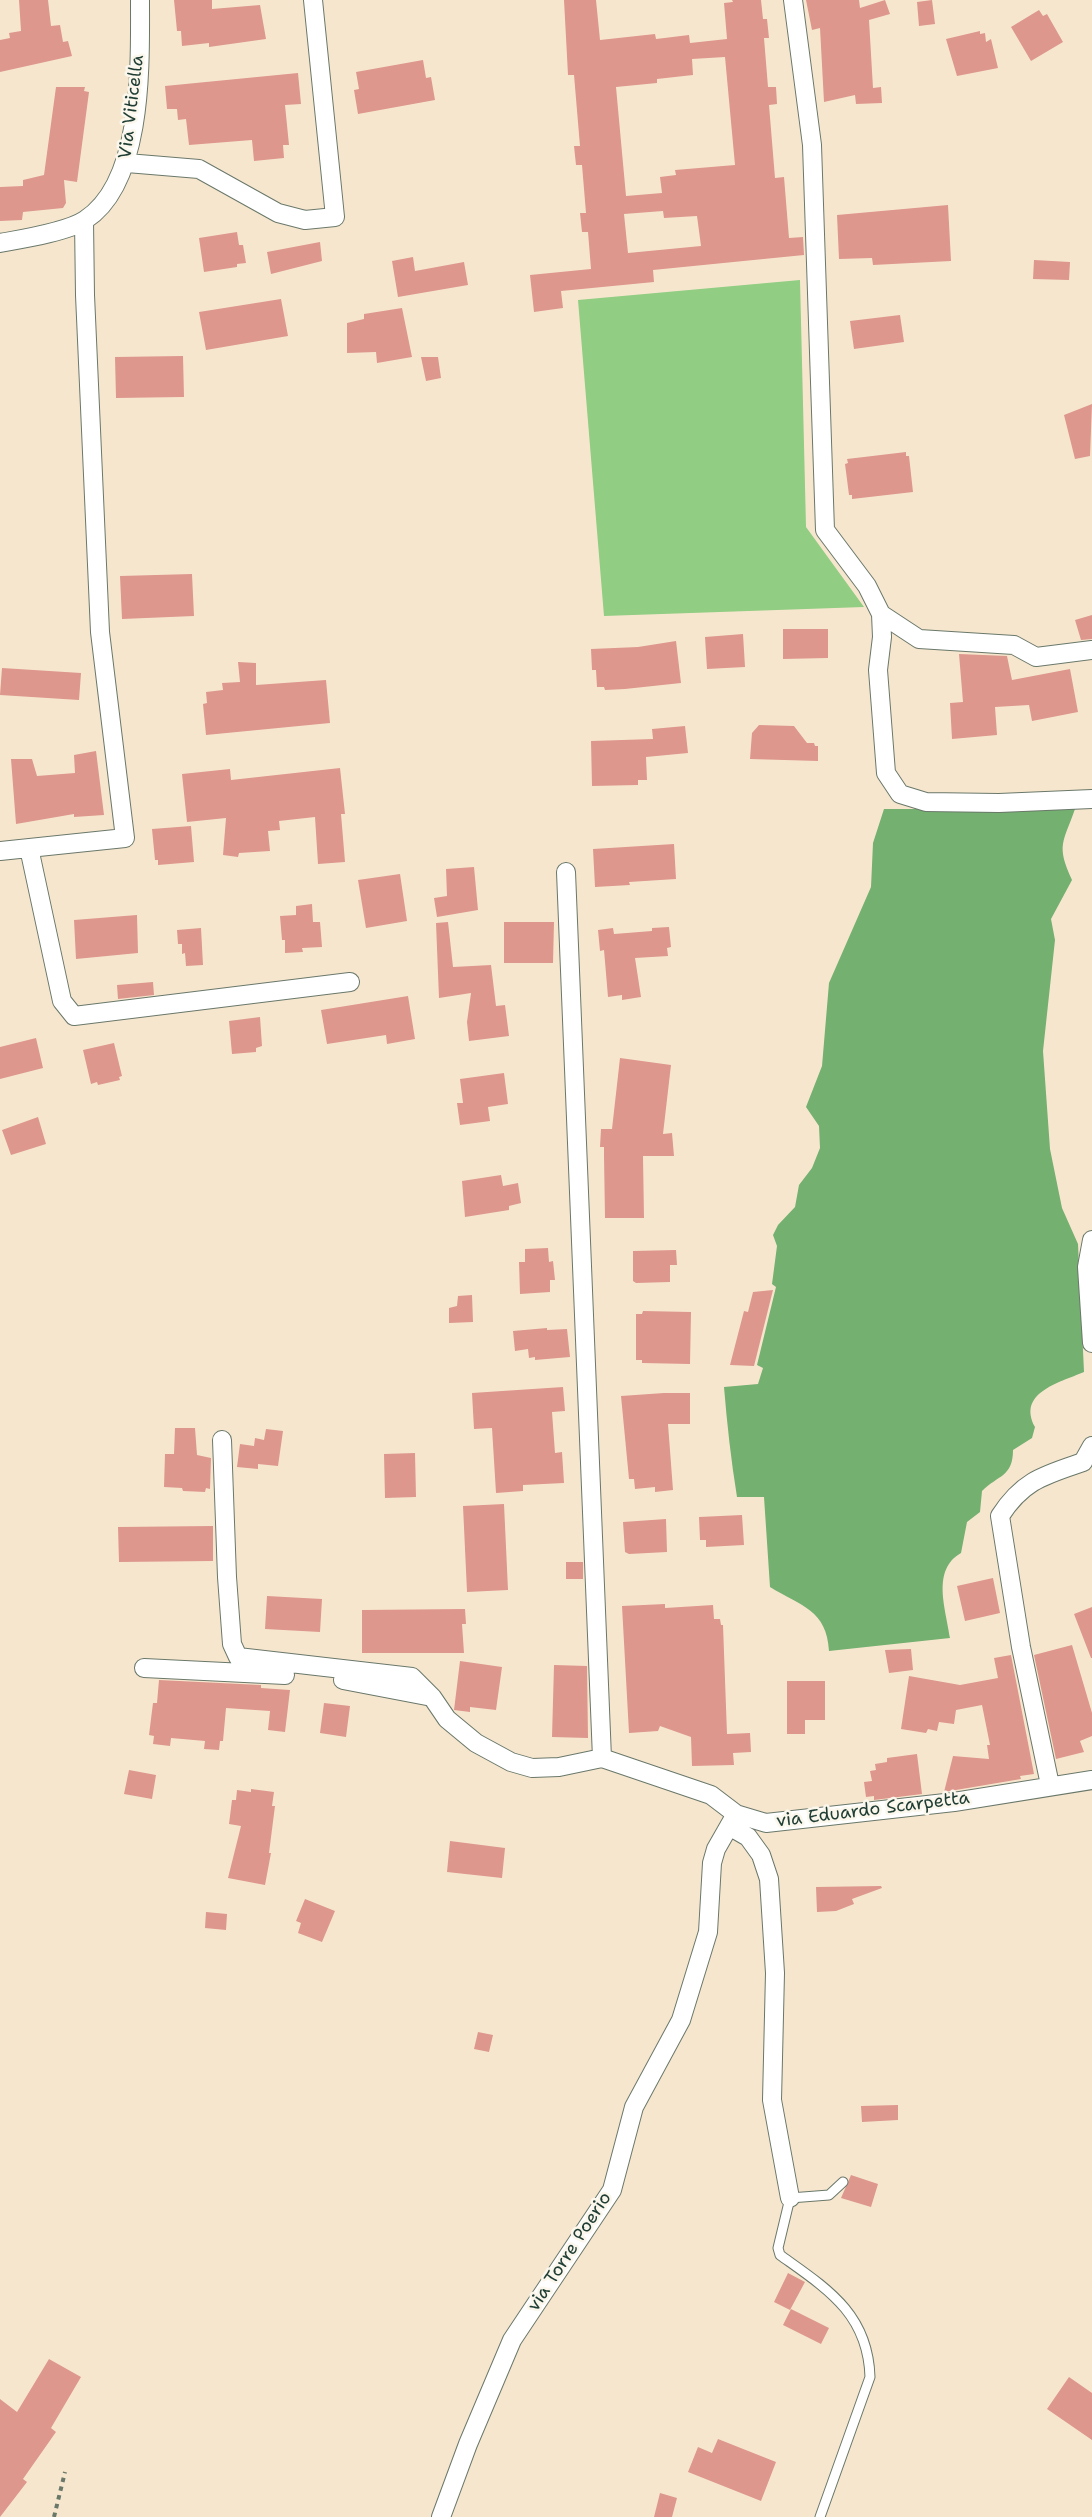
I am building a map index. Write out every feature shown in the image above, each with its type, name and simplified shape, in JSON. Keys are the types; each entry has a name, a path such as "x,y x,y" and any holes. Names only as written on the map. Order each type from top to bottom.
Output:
{"street":[{"name":"Via Viticella","path":"0,243 34,237 84,221 109,196 127,163 140,71 140,0"},
{"path":"127,163 199,169 278,213 305,220 335,217 313,0"},
{"path":"793,0 812,145 825,530 867,586 881,614 882,637 878,670 886,773 900,794 926,802 999,803 1092,799"},
{"path":"0,851 124,838 100,632 85,296 84,221"},
{"path":"881,614 919,639 1014,645 1036,657 1092,650"},
{"path":"29,848 62,1000 74,1016 350,982"},
{"path":"222,1440 232,1644 238,1657 412,1677 432,1697 447,1719 476,1743 511,1762 532,1768 559,1767 602,1758 566,872"},
{"path":"1092,1240 1087,1267 1092,1343"},
{"path":"1050,1785 1021,1647 1000,1516 1012,1497 1035,1478 1083,1462 1092,1446"},
{"path":"144,1668 320,1678 359,1682 432,1697"},
{"name":"via Eduardo Scarpetta","path":"602,1758 711,1795 733,1820 766,1822 833,1817 954,1802 1092,1780"},
{"path":"733,1820 761,1855 769,1879 775,1973 771,2034 772,2100 790,2199"},
{"name":"via Torre Poerio","path":"441,2517 468,2444 512,2340 612,2190 634,2108 681,2020 708,1932 712,1863 716,1849 733,1820"}],"lane":[{"path":"820,2517 870,2377 869,2358 858,2327 846,2308 830,2291 780,2254 782,2223 790,2199 829,2194 843,2182"}],"path":[{"path":"54,2517 65,2472"}],"green space":[{"path":"800,280 806,527 864,607 604,616 578,300"},
{"path":"884,809 1075,809 1063,844 1064,859 1072,880 1051,919 1055,940 1043,1051 1050,1149 1062,1208 1078,1244 1084,1372 1052,1385 1036,1398 1031,1406 1035,1427 1032,1438 1013,1450 1010,1466 1004,1475 982,1491 980,1512 967,1522 961,1553 946,1569 943,1580 950,1638 829,1651 827,1637 818,1618 802,1605 770,1587 764,1497 737,1497 724,1387 758,1384 763,1368 757,1365 776,1287 772,1284 777,1246 773,1235 778,1225 795,1207 799,1185 812,1168 820,1148 819,1126 806,1107 822,1066 829,983 871,887 873,843"}],"building":[{"path":"19,0 48,0 51,26 60,25 63,42 68,41 72,56 0,72 0,40 10,38 9,33 21,31"},
{"path":"174,0 212,0 212,9 260,5 266,39 209,47 209,43 182,46 181,31 177,31"},
{"path":"564,0 596,0 600,40 655,34 656,39 689,35 690,43 727,39 724,3 733,2 732,0 761,0 763,19 767,19 769,38 764,38 768,87 776,87 777,104 769,105 775,178 784,177 789,238 803,237 804,255 653,270 654,282 561,291 563,308 534,312 530,275 591,269 588,232 582,232 580,213 586,213 582,165 576,165 574,146 580,146 574,75 568,75","holes":["725,57 735,165 675,170 676,175 660,177 662,193 626,196 616,87 657,83 657,79 693,75 692,59","663,211 664,218 697,216 701,246 628,253 624,214"]},
{"path":"806,0 859,0 860,8 885,0 890,14 869,20 873,88 881,87 882,103 856,104 855,95 824,102 820,28 812,30"},
{"path":"932,0 935,24 919,26 917,2"},
{"path":"1039,10 1043,16 1047,14 1063,42 1031,61 1011,27"},
{"path":"980,31 980,34 985,33 986,42 991,39 998,68 957,76 946,39"},
{"path":"423,60 426,78 431,77 435,100 358,114 354,90 359,89 356,72"},
{"path":"298,73 301,104 285,105 289,145 283,145 284,158 254,161 252,140 189,145 186,119 178,120 177,109 167,109 165,86"},
{"path":"56,87 85,87 84,91 89,92 77,182 64,180 66,203 63,208 23,212 22,220 0,221 0,187 23,186 23,180 44,175"},
{"path":"948,205 951,261 873,265 872,258 839,259 837,215"},
{"path":"237,232 239,245 243,245 246,263 237,264 237,267 204,272 199,238"},
{"path":"320,242 322,261 271,274 267,252"},
{"path":"413,257 415,271 464,262 468,285 398,297 392,261"},
{"path":"1034,260 1070,262 1069,280 1033,279"},
{"path":"281,299 288,336 206,350 199,312"},
{"path":"402,308 412,357 377,363 376,352 347,353 347,323 364,319 364,314"},
{"path":"900,315 904,342 854,349 850,321"},
{"path":"183,356 184,397 116,398 115,357"},
{"path":"421,357 438,357 441,378 426,381"},
{"path":"1092,404 1090,456 1075,459 1064,415"},
{"path":"906,452 906,456 909,456 913,492 852,499 852,495 849,495 845,464 848,463 847,459"},
{"path":"192,574 194,616 122,619 120,576"},
{"path":"1092,615 1092,639 1081,640 1075,620"},
{"path":"783,629 828,629 828,658 783,659"},
{"path":"743,634 745,667 707,669 705,637"},
{"path":"676,641 681,683 605,690 604,687 597,687 596,670 592,670 591,649 638,647"},
{"path":"959,654 1007,656 1012,680 1070,669 1078,712 1032,721 1029,705 995,707 997,735 952,739 950,703 963,702"},
{"path":"238,662 256,663 256,685 326,680 330,723 206,735 203,704 207,703 206,692 223,690 222,683 240,682"},
{"path":"2,668 81,673 79,700 0,695"},
{"path":"759,725 794,726 807,743 814,743 818,746 818,761 750,759 752,733"},
{"path":"685,726 688,753 646,757 647,780 638,780 638,785 592,786 591,741 653,739 652,729"},
{"path":"96,751 104,815 74,817 74,814 16,824 11,759 32,759 37,776 75,773 74,755"},
{"path":"340,768 345,814 341,814 345,862 318,864 315,817 279,821 280,830 268,831 270,851 239,853 238,857 223,855 226,818 187,822 182,774 230,769 231,780"},
{"path":"191,826 194,862 158,865 158,860 155,860 152,829"},
{"path":"674,844 676,879 595,887 593,849"},
{"path":"474,867 478,910 437,917 434,898 447,896 446,869"},
{"path":"400,874 407,921 366,928 358,880"},
{"path":"312,904 313,922 320,922 322,947 302,948 303,952 285,953 280,916 296,915 296,906"},
{"path":"137,915 138,953 76,959 74,920"},
{"path":"448,922 453,967 491,965 496,1006 505,1005 509,1036 469,1041 467,1022 471,993 439,998 436,923"},
{"path":"504,922 554,922 553,963 504,963"},
{"path":"669,927 671,947 667,948 668,956 635,958 641,997 622,1000 622,995 608,997 604,950 600,951 598,930 613,928 614,934 652,931 652,928"},
{"path":"201,928 203,965 186,966 182,944 178,944 177,930"},
{"path":"153,982 154,995 118,999 117,985"},
{"path":"408,996 415,1039 387,1044 386,1035 327,1044 321,1010"},
{"path":"260,1017 262,1046 256,1048 256,1052 232,1054 229,1021"},
{"path":"36,1038 43,1068 0,1079 0,1047"},
{"path":"114,1043 122,1076 119,1077 120,1080 98,1085 97,1082 91,1084 83,1050"},
{"path":"620,1058 671,1065 663,1134 672,1133 674,1156 643,1156 644,1218 605,1218 604,1147 600,1147 601,1129 612,1129"},
{"path":"504,1073 508,1104 488,1107 490,1121 460,1125 457,1103 463,1103 460,1079"},
{"path":"38,1117 46,1144 11,1155 2,1130"},
{"path":"501,1175 503,1186 518,1183 521,1203 509,1206 509,1210 465,1217 462,1181"},
{"path":"548,1248 549,1262 553,1261 555,1280 550,1280 550,1292 520,1294 519,1262 525,1262 525,1249"},
{"path":"676,1250 677,1265 670,1265 670,1282 636,1283 633,1281 633,1251"},
{"path":"773,1290 754,1366 730,1365 744,1311 748,1312 753,1292"},
{"path":"472,1295 473,1322 449,1323 449,1308 457,1306 458,1296"},
{"path":"643,1311 691,1312 690,1364 642,1363 642,1360 636,1360 636,1314 642,1314"},
{"path":"547,1328 547,1330 567,1329 570,1357 535,1360 535,1357 529,1358 528,1349 515,1351 513,1331"},
{"path":"563,1387 565,1411 552,1412 555,1453 562,1452 564,1483 523,1485 523,1491 496,1493 492,1428 474,1429 472,1393"},
{"path":"690,1393 690,1424 668,1424 673,1490 655,1492 655,1487 635,1489 634,1479 629,1479 621,1396"},
{"path":"175,1428 195,1428 197,1455 211,1458 210,1489 206,1488 205,1492 164,1487 165,1454 174,1454"},
{"path":"266,1429 283,1431 278,1466 258,1464 258,1469 237,1467 240,1444 254,1446 255,1438 264,1440"},
{"path":"415,1453 416,1497 385,1498 384,1454"},
{"path":"504,1504 508,1590 467,1592 463,1506"},
{"path":"742,1515 744,1545 706,1547 706,1540 700,1540 699,1517"},
{"path":"666,1519 667,1552 629,1554 625,1552 623,1522"},
{"path":"213,1526 213,1561 119,1562 118,1527"},
{"path":"566,1562 583,1562 583,1579 566,1579"},
{"path":"993,1578 1000,1613 965,1621 957,1586"},
{"path":"267,1596 322,1599 320,1632 265,1629"},
{"path":"665,1604 665,1608 713,1605 714,1619 720,1619 723,1625 727,1734 750,1733 751,1752 733,1753 734,1765 692,1766 691,1737 660,1726 658,1731 629,1733 622,1606"},
{"path":"1092,1607 1092,1658 1091,1658 1074,1614"},
{"path":"465,1609 466,1624 462,1624 464,1653 362,1653 362,1610"},
{"path":"1072,1645 1092,1713 1092,1736 1080,1741 1084,1752 1056,1759 1034,1655"},
{"path":"911,1649 913,1670 889,1673 885,1650"},
{"path":"1011,1655 1034,1774 1020,1776 1021,1779 944,1792 953,1756 989,1759 987,1745 990,1745 982,1705 956,1710 954,1724 939,1722 937,1731 928,1729 926,1733 901,1729 909,1676 960,1685 998,1678 994,1658"},
{"path":"460,1661 502,1667 496,1710 470,1707 470,1712 454,1710"},
{"path":"554,1665 587,1666 588,1738 552,1737"},
{"path":"159,1680 261,1685 261,1688 290,1690 285,1732 268,1730 270,1711 226,1708 223,1741 220,1741 219,1750 204,1749 205,1741 171,1738 170,1746 153,1744 154,1736 149,1735 153,1703 157,1703"},
{"path":"787,1681 825,1681 825,1720 805,1720 805,1734 787,1734"},
{"path":"324,1703 350,1706 346,1737 320,1733"},
{"path":"917,1754 922,1794 874,1800 874,1796 866,1797 864,1782 872,1781 870,1771 876,1770 875,1764 887,1762 887,1758"},
{"path":"129,1770 156,1775 152,1799 124,1794"},
{"path":"251,1789 274,1792 272,1806 275,1806 269,1853 271,1853 265,1885 228,1878 241,1826 229,1824 232,1800 236,1800 237,1790 251,1792"},
{"path":"450,1841 505,1848 502,1878 447,1872"},
{"path":"881,1886 882,1888 852,1899 854,1904 836,1911 817,1912 816,1887"},
{"path":"305,1899 335,1911 322,1942 298,1933 301,1923 296,1921"},
{"path":"206,1912 227,1914 226,1930 205,1928"},
{"path":"478,2032 493,2035 489,2052 474,2049"},
{"path":"898,2105 898,2120 862,2122 861,2106"},
{"path":"851,2175 878,2184 871,2207 841,2198"},
{"path":"788,2273 805,2282 790,2310 774,2302"},
{"path":"791,2309 829,2328 821,2344 783,2325"},
{"path":"49,2359 81,2377 51,2428 56,2432 23,2479 27,2482 0,2517 0,2399 17,2412"},
{"path":"1069,2377 1092,2393 1092,2440 1047,2409"},
{"path":"718,2439 776,2462 761,2501 688,2472 698,2447 712,2453"},
{"path":"660,2493 677,2498 672,2517 654,2517"}]}
